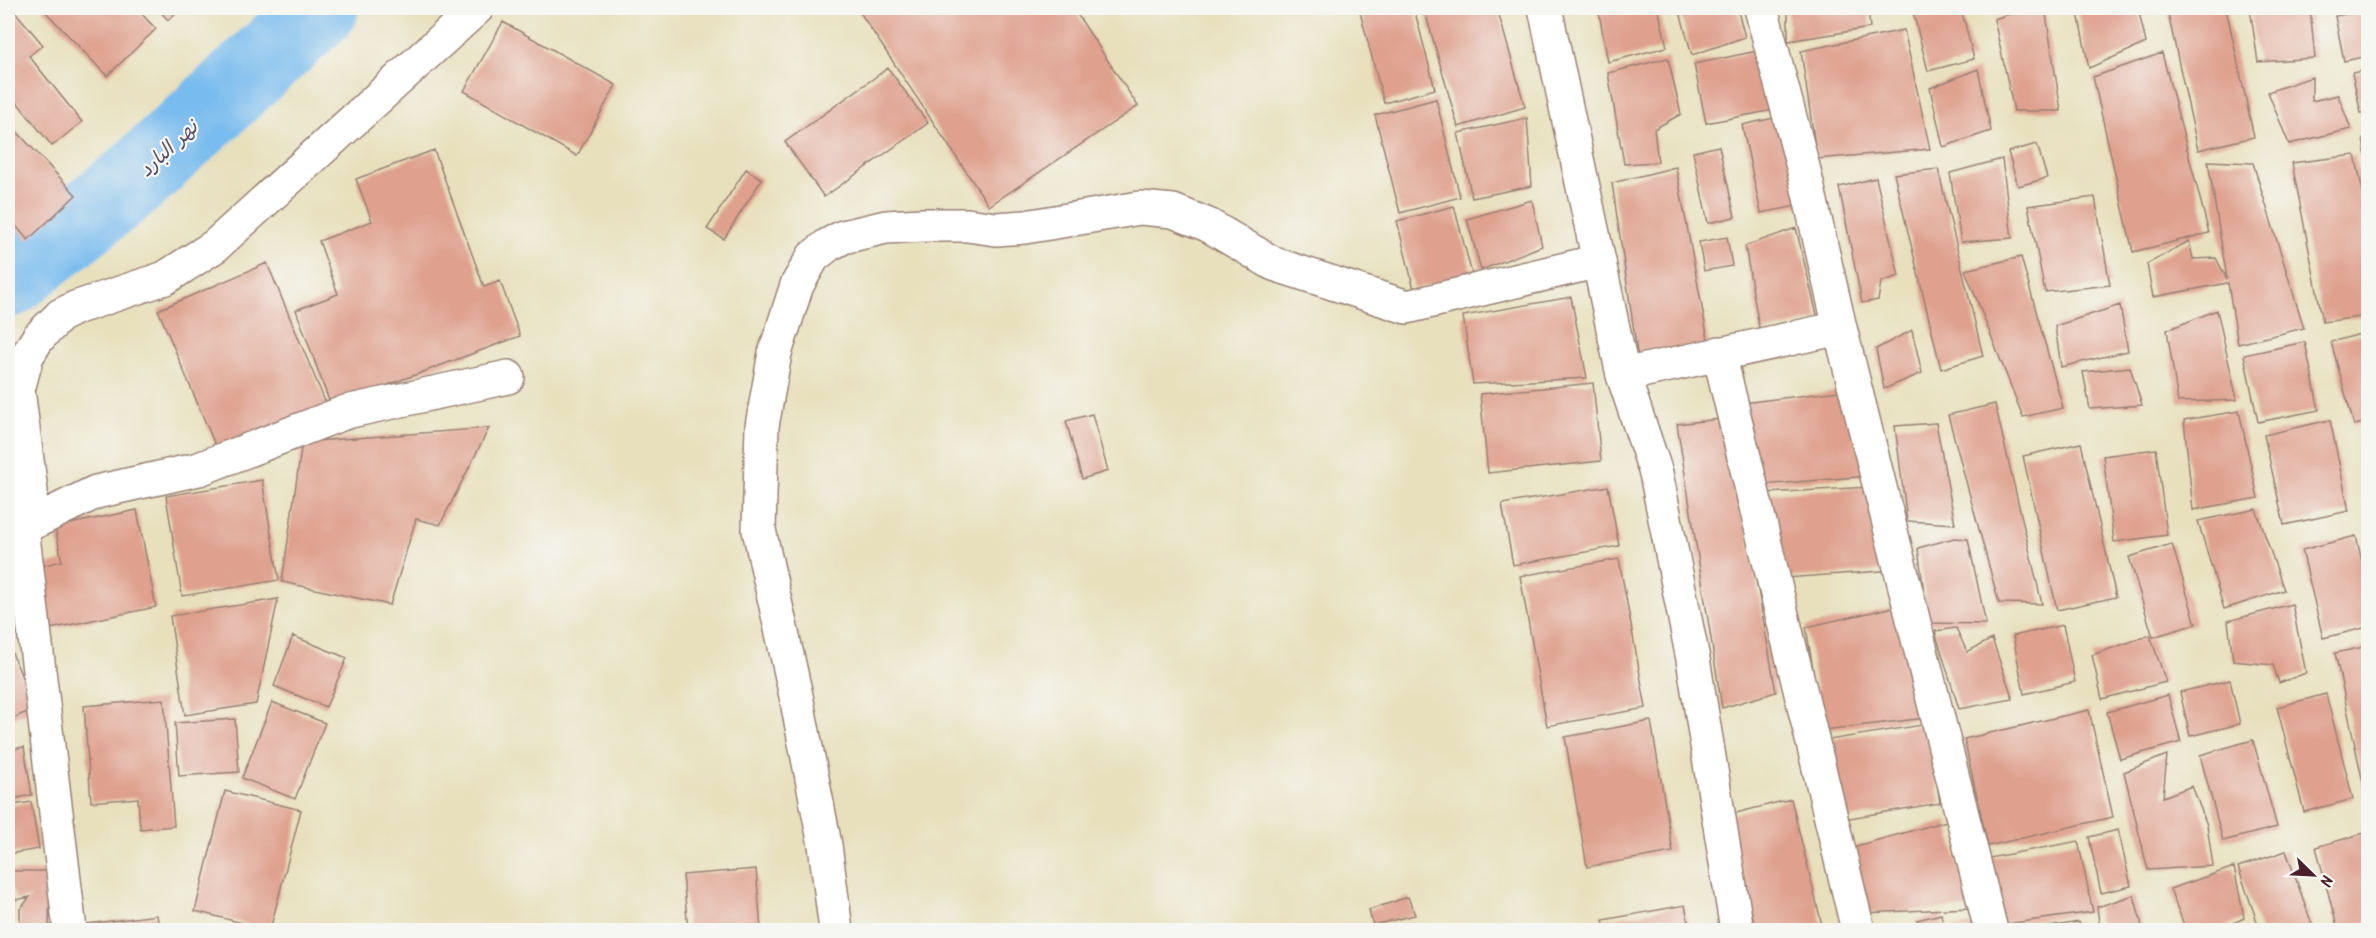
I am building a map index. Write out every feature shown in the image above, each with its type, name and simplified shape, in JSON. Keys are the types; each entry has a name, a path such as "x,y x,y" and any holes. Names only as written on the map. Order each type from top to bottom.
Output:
{"street":[{"path":"70,930 15,531 31,491 18,390 27,356 38,338 61,315 75,308 165,278 214,246 477,8"},
{"path":"1545,8 1623,375 1656,473 1693,659 1737,930"},
{"path":"1761,8 1803,167 1840,328 1991,930"},
{"path":"836,930 825,845 795,691 759,530 762,426 775,353 797,285 813,257 843,237 886,227 967,225 996,229 1025,227 1140,208 1173,211 1208,225 1274,264 1407,307 1599,261"},
{"path":"1623,375 1840,328"},
{"path":"1719,353 1858,930"},
{"path":"15,531 96,492 199,469 346,412 508,377"}],"building":[{"path":"8,8 12,8 43,45 29,56 82,122 52,146 8,91"},
{"path":"42,8 136,8 156,29 107,76"},
{"path":"157,8 181,8 168,20"},
{"path":"857,8 1073,8 1138,106 989,206"},
{"path":"1359,8 1414,8 1435,89 1384,103"},
{"path":"1424,8 1497,8 1525,107 1458,127"},
{"path":"1598,8 1658,8 1667,47 1608,62"},
{"path":"1701,8 1737,8 1745,37 1692,55 1680,12"},
{"path":"1788,8 1868,8 1870,28 1788,41"},
{"path":"1912,8 1961,8 1974,59 1928,71"},
{"path":"2028,8 2045,8 2061,111 2014,111 1994,19"},
{"path":"2077,8 2138,8 2146,43 2089,68"},
{"path":"2226,8 2254,137 2198,150 2167,9"},
{"path":"2250,8 2310,8 2315,58 2258,62"},
{"path":"2368,10 2368,56 2344,61 2335,16"},
{"path":"503,22 616,85 577,156 464,91"},
{"path":"1904,30 1930,149 1817,159 1801,51"},
{"path":"1767,49 1779,109 1706,123 1694,64"},
{"path":"2162,53 2209,233 2133,252 2093,77"},
{"path":"1668,58 1681,114 1654,129 1658,162 1624,164 1608,73"},
{"path":"888,68 928,123 824,197 785,142"},
{"path":"1978,69 1991,131 1943,147 1930,88"},
{"path":"2368,70 2368,113 2361,113 2352,73"},
{"path":"2312,77 2312,101 2338,95 2351,129 2289,144 2268,92"},
{"path":"1436,99 1460,197 1400,213 1375,115"},
{"path":"1783,116 1803,205 1761,213 1742,125"},
{"path":"1527,118 1532,186 1472,198 1458,133"},
{"path":"8,122 76,195 28,240 8,217"},
{"path":"2368,137 2368,166 2367,166 2363,138"},
{"path":"2037,144 2047,178 2018,186 2008,152"},
{"path":"1719,146 1735,217 1708,223 1693,152"},
{"path":"434,150 484,287 500,281 520,336 331,406 296,310 338,294 319,241 372,221 356,179"},
{"path":"2355,155 2368,215 2368,316 2323,322 2292,163"},
{"path":"2002,159 2012,238 1961,242 1950,173"},
{"path":"2208,161 2253,163 2304,328 2238,344 2228,283 2153,297 2147,264 2189,241 2193,259 2216,258 2227,279"},
{"path":"1676,167 1709,345 1638,358 1612,183"},
{"path":"746,169 762,179 724,239 707,229"},
{"path":"1938,169 1983,356 1941,369 1894,174"},
{"path":"1876,178 1899,276 1881,282 1878,300 1862,303 1839,187"},
{"path":"2095,197 2110,285 2045,292 2028,206"},
{"path":"1532,200 1542,246 1481,270 1467,219"},
{"path":"1454,206 1472,274 1414,289 1397,221"},
{"path":"1796,228 1818,319 1760,333 1745,246"},
{"path":"1727,237 1732,266 1704,271 1699,242"},
{"path":"2021,257 2063,408 2023,417 1965,270"},
{"path":"267,263 327,406 218,452 158,310"},
{"path":"1571,297 1587,378 1473,384 1463,316"},
{"path":"2120,305 2128,351 2061,367 2055,326"},
{"path":"2217,310 2237,400 2178,402 2167,330"},
{"path":"1912,330 1922,373 1884,389 1876,349"},
{"path":"2368,332 2368,422 2354,425 2331,342"},
{"path":"2305,342 2319,410 2258,422 2244,355"},
{"path":"2130,367 2142,405 2090,409 2083,372"},
{"path":"1593,383 1601,461 1488,473 1480,394"},
{"path":"1847,390 1868,476 1761,485 1743,403"},
{"path":"1995,404 2042,604 1999,603 1948,415"},
{"path":"2239,411 2258,498 2193,510 2184,420"},
{"path":"1092,414 1108,471 1082,479 1066,421"},
{"path":"1728,418 1776,692 1722,708 1677,424"},
{"path":"2330,420 2349,511 2284,525 2264,435"},
{"path":"1936,423 1955,524 1907,521 1895,426"},
{"path":"489,428 440,525 416,519 390,605 282,582 302,442"},
{"path":"2081,443 2116,597 2057,610 2023,456"},
{"path":"2156,449 2167,535 2114,542 2103,456"},
{"path":"262,480 279,580 182,596 166,496"},
{"path":"8,485 20,504 8,513"},
{"path":"1608,486 1619,546 1513,565 1502,504"},
{"path":"1869,487 1896,570 1785,578 1766,493"},
{"path":"2256,509 2284,590 2224,609 2198,521"},
{"path":"137,510 156,607 45,630 32,568 62,561 55,527"},
{"path":"2356,536 2368,587 2368,627 2323,638 2302,550"},
{"path":"1954,538 1968,539 1986,624 1928,623 1918,548"},
{"path":"2172,544 2196,624 2153,637 2129,557"},
{"path":"1619,559 1646,708 1547,726 1520,576"},
{"path":"278,599 256,704 185,715 170,616"},
{"path":"2292,604 2306,673 2279,683 2273,665 2233,661 2228,621"},
{"path":"1903,605 1926,718 1823,730 1806,627"},
{"path":"2063,625 2075,682 2024,694 2013,636"},
{"path":"1956,628 1967,652 1992,639 2013,699 1959,709 1935,631"},
{"path":"2150,635 2166,682 2102,699 2092,655"},
{"path":"293,636 347,658 326,707 274,686"},
{"path":"8,643 35,709 8,720"},
{"path":"2368,646 2368,796 2366,797 2335,653"},
{"path":"2230,680 2240,724 2190,736 2180,692"},
{"path":"2326,694 2353,799 2304,812 2277,707"},
{"path":"2168,695 2181,742 2120,759 2107,712"},
{"path":"164,699 174,826 140,829 138,798 91,802 84,706"},
{"path":"272,702 325,723 295,799 242,778"},
{"path":"2089,710 2113,817 1988,846 1964,739"},
{"path":"235,719 239,772 179,776 175,723"},
{"path":"1651,721 1673,852 1587,867 1565,737"},
{"path":"1928,724 1940,803 1838,820 1822,741"},
{"path":"2253,740 2277,827 2223,841 2200,755"},
{"path":"24,747 32,795 8,800 8,750"},
{"path":"2167,755 2163,797 2192,786 2207,825 2213,866 2148,870 2124,772"},
{"path":"225,791 301,810 270,930 195,911"},
{"path":"1791,799 1823,929 1756,930 1728,815"},
{"path":"31,802 39,849 8,854 8,806"},
{"path":"1947,821 1969,908 1865,913 1849,848"},
{"path":"2118,830 2131,886 2101,893 2089,837"},
{"path":"2368,832 2368,930 2338,930 2316,847"},
{"path":"2078,841 2093,912 2000,925 1984,859"},
{"path":"2286,851 2314,930 2260,930 2238,867"},
{"path":"2234,867 2244,918 2220,930 2186,930 2170,889"},
{"path":"756,869 761,930 688,930 683,875"},
{"path":"8,871 50,871 49,930 20,930 20,909 30,897 16,900 8,880"},
{"path":"2134,895 2143,930 2100,930 2097,907"},
{"path":"1408,897 1415,915 1373,925 1369,910"},
{"path":"8,903 13,903 13,930 8,930"},
{"path":"1685,905 1690,930 1605,930 1603,920"},
{"path":"1941,914 1944,929 1977,925 1978,930 1919,930 1917,920"},
{"path":"157,915 159,930 81,930 80,925"},
{"path":"2078,922 2080,930 2038,930 2038,929"},
{"path":"1414,923 1417,930 1389,930"}],"waterway":[{"name":"نهر البارد","path":"8,280 135,179 321,8"}]}
